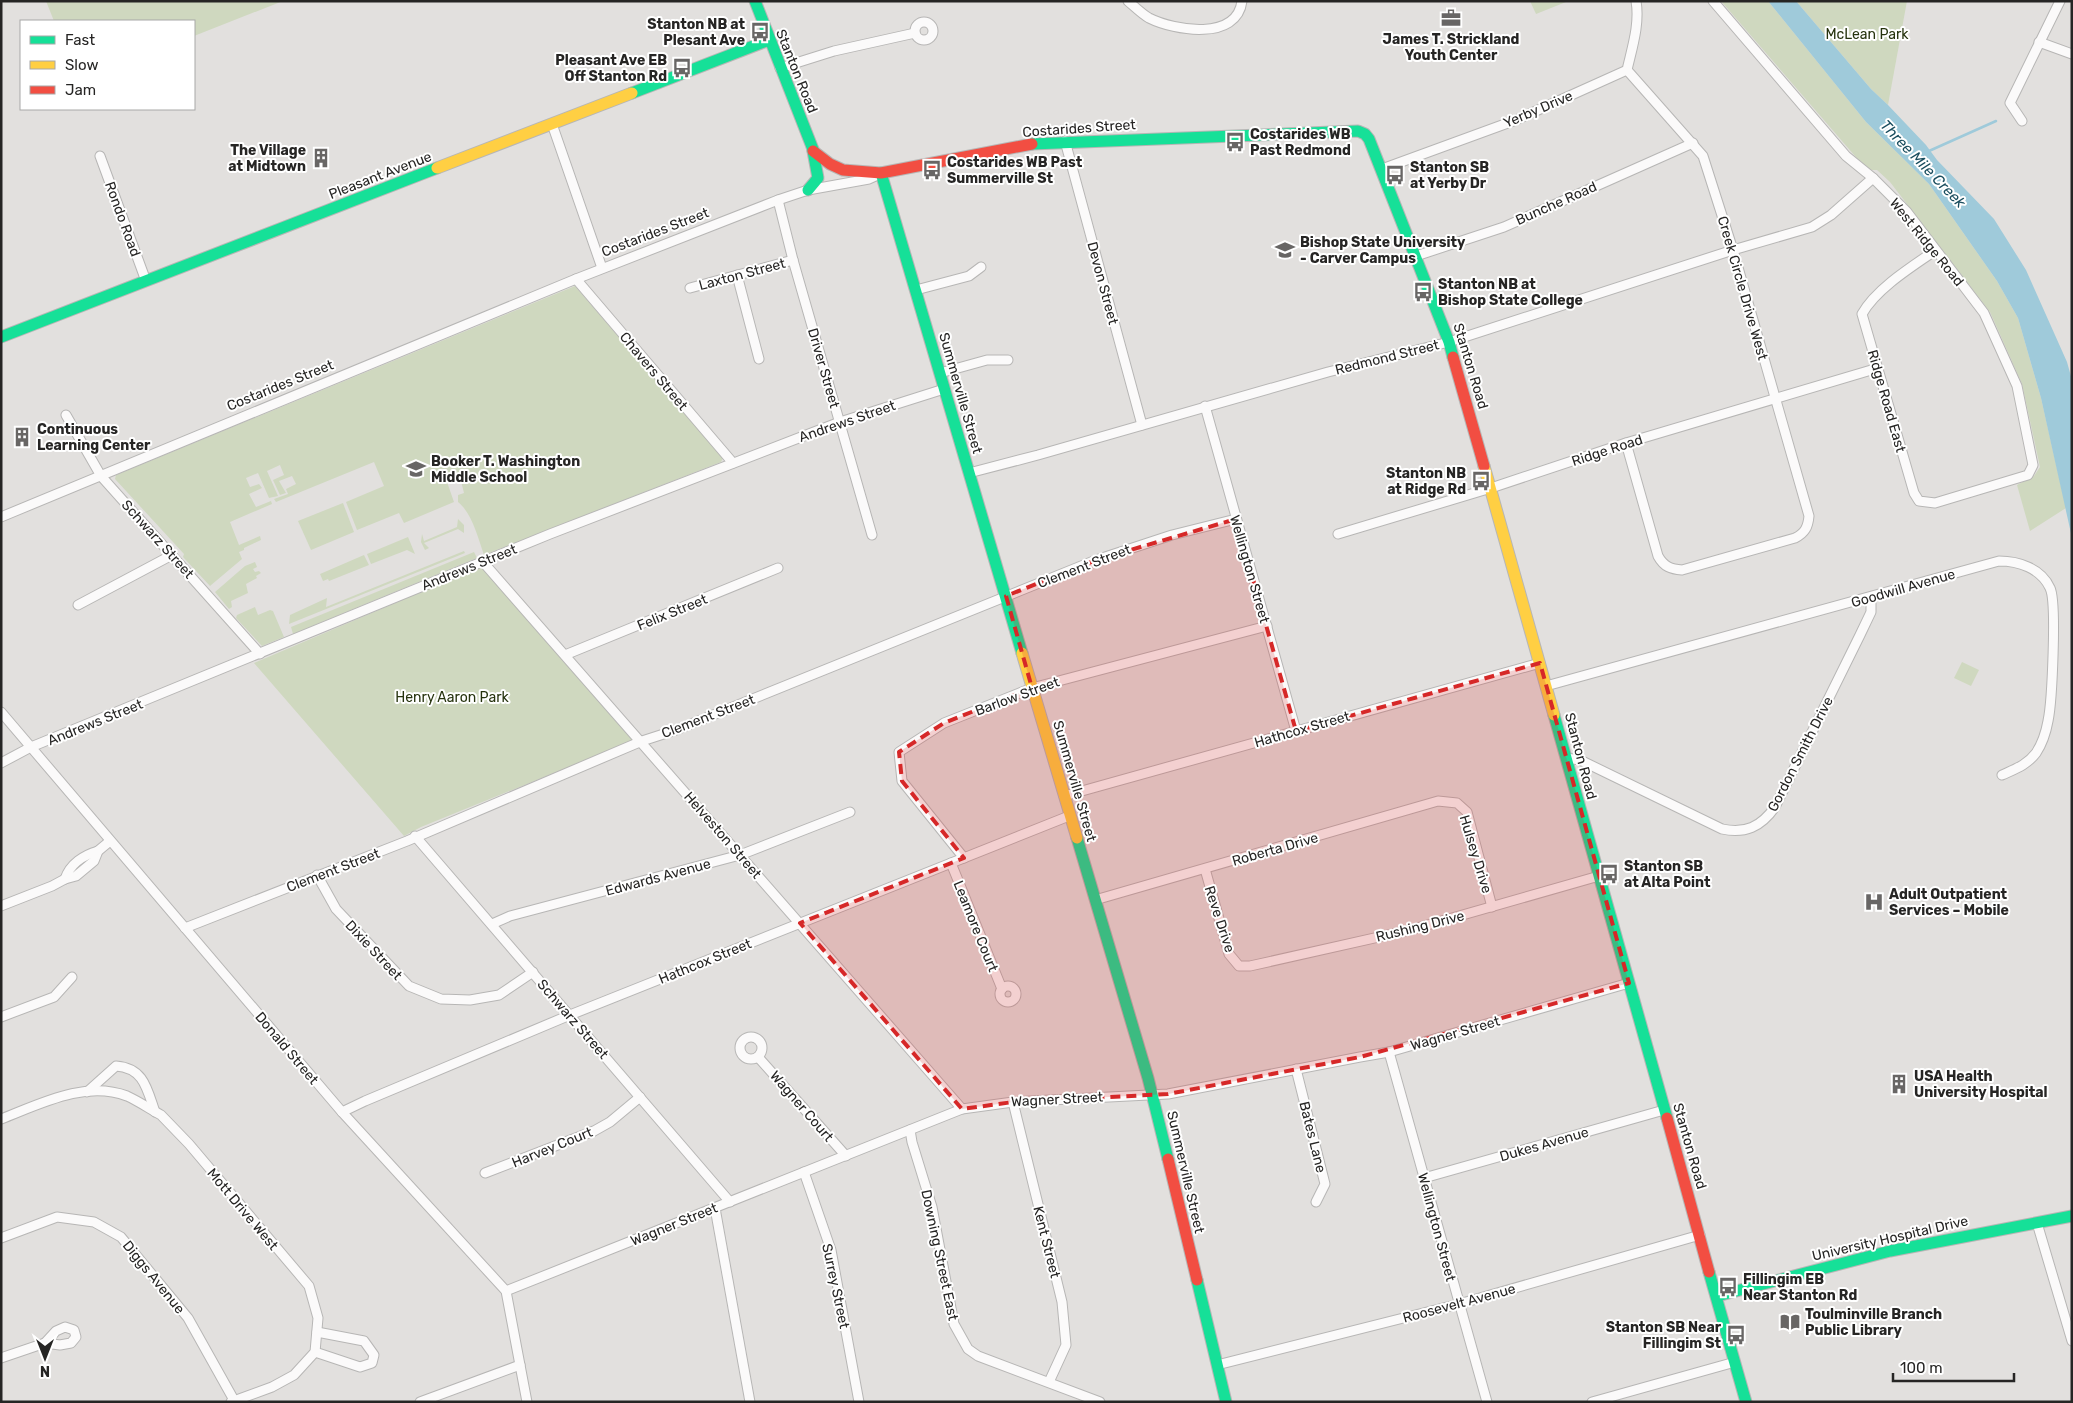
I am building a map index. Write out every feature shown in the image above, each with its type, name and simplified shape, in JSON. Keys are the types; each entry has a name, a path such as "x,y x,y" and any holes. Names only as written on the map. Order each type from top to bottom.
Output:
{"street":[{"name":"Stanton Road","path":"755,1 813,151 818,178 808,190"},
{"path":"1128,1 1148,18 1174,27 1194,30 1222,27 1237,17 1242,1"},
{"path":"1627,70 1638,10 1636,1"},
{"name":"West Ridge Road","path":"1713,1 1846,156 1873,178 1907,212 1984,313 2017,386 2033,465 2028,475 1935,503 1919,501"},
{"path":"2022,121 2010,102 2060,1"},
{"path":"780,68 794,62 834,51 915,33"},
{"name":"Pleasant Avenue","path":"1,337 769,40"},
{"path":"2039,42 2072,54"},
{"name":"Creek Circle Drive West","path":"1626,443 1658,556 1663,564 1668,567 1682,570 1795,538 1805,531 1808,525 1809,516 1733,250 1703,156 1693,142 1627,70"},
{"name":"Yerby Drive","path":"1382,169 1516,120 1627,70"},
{"path":"552,124 602,268"},
{"name":"Stanton Road","path":"1358,131 1365,134 1369,139 1382,169 1449,342 1746,1402"},
{"name":"Costarides Street","path":"1,517 602,268 808,190 863,180 881,173 1036,143 1358,131"},
{"name":"Devon Street","path":"1065,141 1142,424"},
{"name":"Bunche Road","path":"1416,256 1504,227 1693,142"},
{"name":"Stanton Road","path":"813,151 823,166 833,174 843,178 863,180"},
{"path":"813,151 830,164 843,170 881,173"},
{"name":"Rondo Road","path":"100,156 146,281"},
{"name":"Summerville Street","path":"881,173 1152,1094 1226,1402"},
{"name":"Redmond Street","path":"969,473 1328,372 1449,342 1733,250 1812,227 1831,215 1873,178"},
{"name":"Driver Street","path":"778,200 793,260 872,535"},
{"name":"Ridge Road East","path":"1919,501 1914,493 1862,314 1869,302 1915,264 1936,250"},
{"name":"Laxton Street","path":"690,288 793,260"},
{"path":"916,290 969,276 981,267"},
{"path":"737,275 759,359"},
{"name":"Chavers Street","path":"576,279 733,463"},
{"path":"940,373 987,360 1008,360"},
{"name":"Ridge Road","path":"1338,534 1491,488 1626,443 1878,368"},
{"name":"Andrews Street","path":"1,763 31,748 483,562 840,422 944,389"},
{"name":"Wellington Street","path":"1205,406 1296,731"},
{"name":"Schwarz Street","path":"66,415 101,476 260,654"},
{"name":"Clement Street","path":"185,928 317,875 407,842 415,836 642,741 676,730 1096,560 1172,535 1236,519"},
{"path":"78,605 172,555"},
{"name":"Goodwill Avenue","path":"1546,686 1999,561 2013,561 2035,571 2046,582 2052,593 2053,616 2049,720 2044,736 2027,764 2002,776"},
{"name":"Helveston Street","path":"483,562 642,741 962,1109"},
{"name":"Felix Street","path":"565,655 778,568"},
{"name":"Gordon Smith Drive","path":"1566,758 1580,760 1722,829 1744,831 1754,828 1767,819 1775,807 1871,612 1870,597"},
{"name":"Barlow Street","path":"964,858 902,781 899,752 944,723 1032,688 1267,626"},
{"name":"Hathcox Street","path":"1064,796 1540,663"},
{"name":"Donald Street","path":"1,712 342,1112 506,1291"},
{"name":"Roberta Drive","path":"1095,900 1438,801 1457,803"},
{"name":"Hulsey Drive","path":"1457,803 1467,812 1492,907"},
{"name":"Edwards Avenue","path":"492,924 510,916 740,855 850,812"},
{"name":"Hathcox Street","path":"342,1112 570,1016 1070,816"},
{"name":"Schwarz Street","path":"415,836 730,1202"},
{"path":"1,906 76,876 94,861 98,851 110,841"},
{"name":"Leamore Court","path":"951,863 1002,989"},
{"name":"Reve Drive","path":"1204,870 1229,954 1239,966"},
{"name":"Dixie Street","path":"317,875 336,910 409,986 441,999 470,1000 499,995 533,972"},
{"name":"Rushing Drive","path":"1239,966 1250,966 1400,932 1599,876"},
{"path":"1,1018 54,997 72,977"},
{"name":"Wagner Street","path":"506,1291 962,1109 1012,1102 1168,1094 1389,1052 1629,983"},
{"name":"Wellington Street","path":"1389,1052 1487,1402"},
{"name":"Wagner Court","path":"758,1057 846,1156"},
{"path":"88,1092 116,1066 127,1067 141,1077 155,1112"},
{"name":"Bates Lane","path":"1296,1069 1325,1184 1316,1202"},
{"name":"Mott Drive West","path":"1,1119 70,1093 102,1091 126,1096 161,1115 189,1144 310,1286 318,1318 315,1352"},
{"name":"Harvey Court","path":"485,1173 594,1131 610,1122 640,1097"},
{"name":"Kent Street","path":"1012,1102 1062,1302 1066,1345 1049,1382"},
{"name":"Dukes Avenue","path":"1424,1178 1664,1110"},
{"name":"Downing Street East","path":"910,1130 932,1207 954,1324 968,1349 978,1356 1049,1382"},
{"name":"Surrey Street","path":"804,1172 831,1250 859,1402"},
{"path":"714,1208 750,1402"},
{"name":"University Hospital Drive","path":"1717,1296 1883,1252 2072,1216"},
{"name":"Diggs Avenue","path":"1,1238 57,1217 94,1222 121,1237 188,1318 234,1401"},
{"path":"2037,1223 2072,1341"},
{"name":"Roosevelt Avenue","path":"1217,1365 1459,1304 1700,1235"},
{"path":"506,1291 527,1402"},
{"path":"234,1401 272,1387 294,1375 315,1352 360,1366 372,1363 374,1354 364,1341 317,1332"},
{"path":"1,1358 45,1343"},
{"path":"1592,1402 1735,1362"},
{"path":"420,1402 520,1365"},
{"path":"1049,1382 1100,1402"}],"highlighted area":[{"path":"1236,519 1296,731 1540,663 1629,983 1360,1057 1168,1094 1013,1102 962,1109 800,923 964,858 902,781 899,765 899,752 944,723 1032,688 1006,596 1096,560"}],"green space":[{"path":"46,1 283,1 195,36 195,20 54,20"},
{"path":"1530,1 1566,1 1566,2 1536,14"},
{"path":"1721,1 1768,1 1866,122 1929,184 1997,281 2018,318 2041,398 2066,508 2030,531 2017,485 2034,476 2040,467 2022,384 1990,312 1890,182 1877,170 1867,170"},
{"name":"McLean Park","path":"1796,1 1907,1 1888,105 1871,89"},
{"name":"Booker T. Washington Middle School","path":"575,286 723,458 721,462 484,555 471,519 458,502 458,495 464,493 460,477 447,482 454,502 404,523 399,513 357,530 346,502 384,486 374,462 276,502 274,499 288,494 286,489 296,484 292,476 279,481 286,493 280,495 273,480 284,475 280,465 267,471 278,496 269,498 258,473 246,478 250,487 259,484 262,488 249,494 256,507 271,501 272,504 230,522 239,545 260,536 261,540 239,552 242,559 210,586 183,557 184,554 115,479 116,475"},
{"path":"343,503 354,532 311,550 298,521"},
{"path":"458,519 464,525 464,533 458,529 424,543 429,548 425,550 421,542 422,534 424,541 457,527"},
{"path":"408,537 415,554 407,550 371,564 367,554"},
{"path":"464,551 465,553 289,624 290,615 327,598 326,607"},
{"path":"474,552 477,558 293,634 291,627"},
{"path":"364,555 369,565 329,581 328,579 323,581 320,574"},
{"path":"255,562 257,567 253,569 255,572 259,571 261,573 256,576 257,578 246,584 248,593 231,601 232,607 229,609 215,592 245,566"},
{"name":"Henry Aaron Park","path":"482,566 635,740 421,827 404,836 254,663"},
{"path":"255,607 258,615 270,610 273,611 284,637 262,646 236,618 237,615"},
{"path":"1962,662 1979,670 1971,686 1954,678"}],"water":[{"name":"Three Mile Creek","path":"1768,1 1796,1 1871,89 1994,219 2026,270 2067,362 2072,380 2072,538 2041,398 2018,318 1997,281 1929,184 1866,122"}],"waterway":[{"name":"Three Mile Creek","path":"1929,151 1996,121"}],"traffic: fast":[{"path":"755,1 816,157"},
{"path":"632,93 769,40"},
{"path":"1032,144 1358,131 1365,134 1369,139 1449,342 1453,357"},
{"path":"808,190 818,178 813,151"},
{"path":"1,337 437,168"},
{"path":"881,173 1022,653"},
{"path":"1554,715 1667,1118"},
{"path":"1077,838 1148,1078 1168,1159"},
{"path":"1717,1296 1890,1251 2072,1216"},
{"path":"1709,1272 1746,1402"},
{"path":"1197,1280 1226,1402"}],"traffic: slow":[{"path":"437,168 632,93"},
{"path":"1484,466 1554,715"},
{"path":"1022,653 1077,838"}],"traffic: jam":[{"path":"813,151 830,164 843,170 881,173 1032,144"},
{"path":"1453,357 1484,466"},
{"path":"1667,1118 1709,1272"},
{"path":"1168,1159 1197,1280"}],"place":[{"name":"James T. Strickland Youth Center","path":"1451,18"},
{"name":"Stanton NB at Plesant Ave","path":"760,32"},
{"name":"Pleasant Ave EB Off Stanton Rd","path":"682,68"},
{"name":"Costarides WB Past Redmond","path":"1235,142"},
{"name":"The Village at Midtown","path":"321,158"},
{"name":"Costarides WB Past Summerville St","path":"932,170"},
{"name":"Stanton SB at Yerby Dr","path":"1395,175"},
{"name":"Bishop State University - Carver Campus","path":"1285,250"},
{"name":"Stanton NB at Bishop State College","path":"1423,292"},
{"name":"Continuous Learning Center","path":"22,437"},
{"name":"Booker T. Washington Middle School","path":"416,469"},
{"name":"Stanton NB at Ridge Rd","path":"1481,481"},
{"name":"Stanton SB at Alta Point","path":"1609,874"},
{"name":"Adult Outpatient Services – Mobile","path":"1874,902"},
{"name":"USA Health University Hospital","path":"1899,1084"},
{"name":"Fillingim EB Near Stanton Rd","path":"1728,1287"},
{"name":"Toulminville Branch Public Library","path":"1790,1322"},
{"name":"Stanton SB Near Fillingim St","path":"1736,1335"}]}
